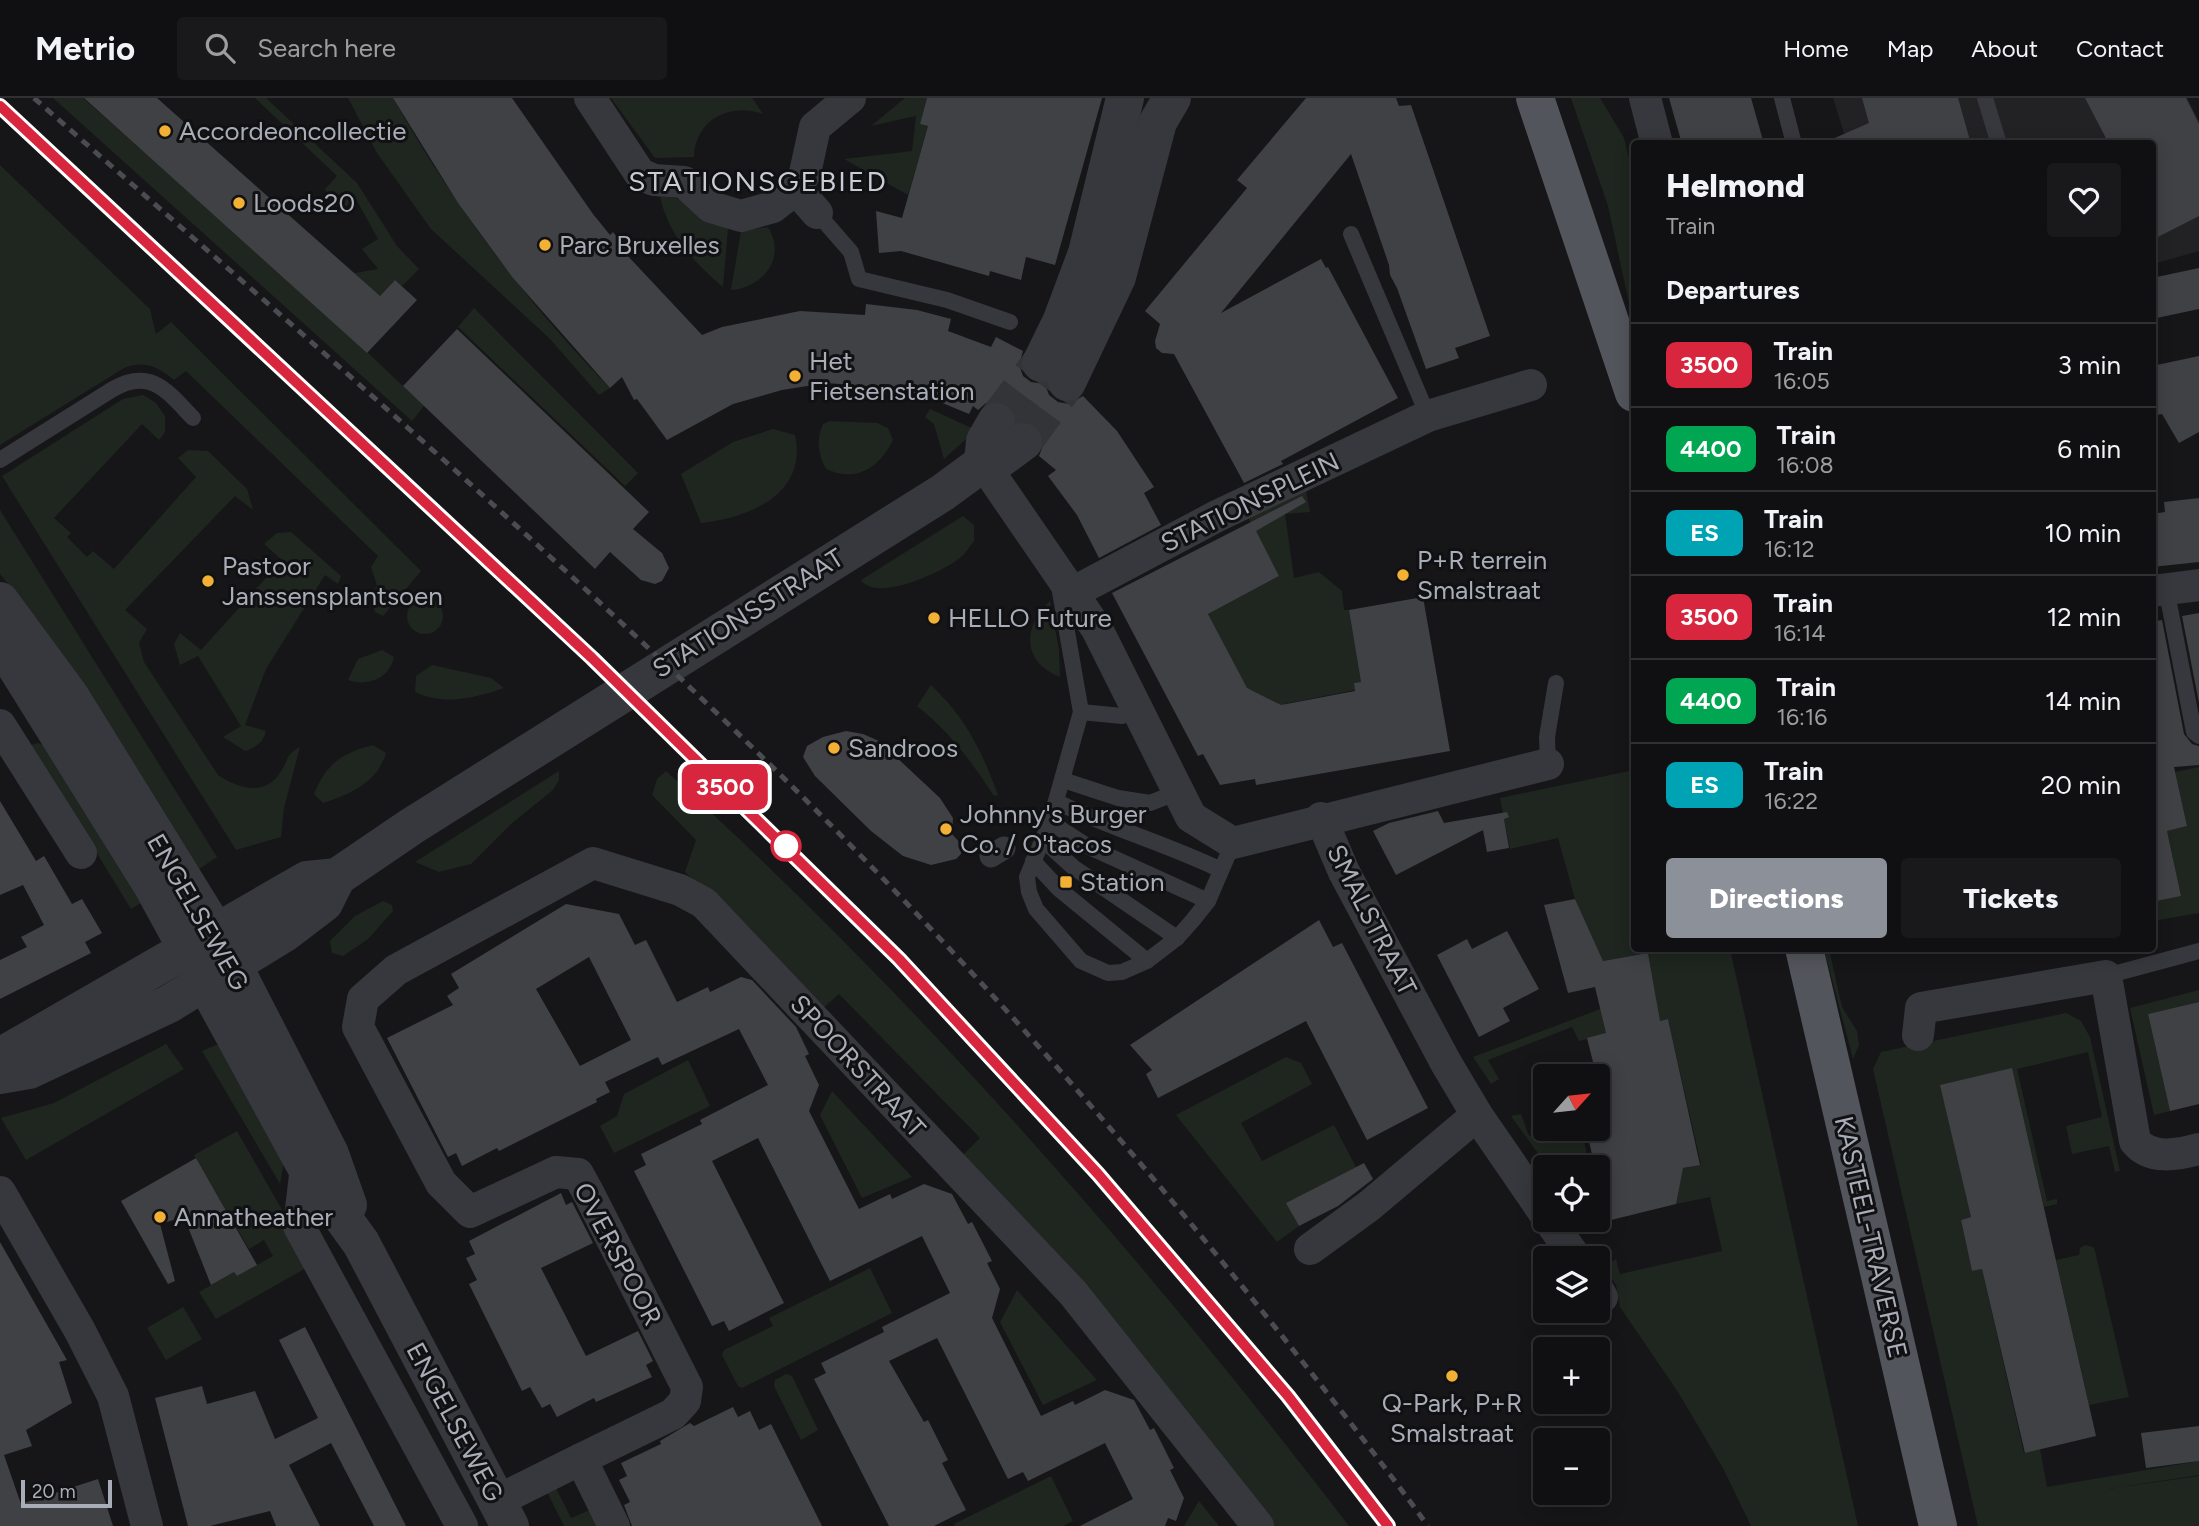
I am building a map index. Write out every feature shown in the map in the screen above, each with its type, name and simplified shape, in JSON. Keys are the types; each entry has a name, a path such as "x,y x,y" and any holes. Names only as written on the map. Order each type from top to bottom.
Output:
{"main road":[{"path":"1535,98 1631,384"},
{"name":"KASTEEL-TRAVERSE","path":"1805,952 1938,1526"}],"street":[{"path":"590,98 640,174 654,180 684,182 721,212 741,216 762,212 796,189 805,173 815,127 850,98"},
{"path":"1125,98 1087,253 1062,320 1054,372 1118,277 1158,122 1172,98"},
{"path":"1645,98 1656,140"},
{"path":"796,189 817,213"},
{"name":"STATIONSPLEIN","path":"1074,592 1217,516 1428,416 1531,385"},
{"name":"STATIONSSTRAAT","path":"210,957 286,932 324,903 337,877 424,818 942,493 983,463 997,461 1009,432"},
{"path":"983,463 1097,629 1191,817 1227,857 1321,818"},
{"path":"2159,589 2199,585"},
{"name":"ENGELSEWEG","path":"0,601 69,696 210,957 330,1154 361,1243"},
{"name":"ENGELSEWEG","path":"0,641 152,885 210,957 306,1167 361,1243 504,1513"},
{"path":"50,720 4,732 81,853"},
{"name":"SMALSTRAAT","path":"1533,1197 1477,1115 1344,872 1321,818 1548,764"},
{"name":"SPOORSTRAAT","path":"363,999 396,970 593,863 680,890 704,903 1073,1293 1258,1526"},
{"path":"0,1060 12,1050 210,957"},
{"path":"0,1074 29,1070 169,1004 210,957"},
{"path":"1918,1035 1921,1008 2106,976 2135,1141 2142,1151 2153,1155 2199,1149"},
{"name":"OVERSPOOR","path":"363,999 358,1027 441,1183 470,1212 556,1172 579,1174 687,1387 685,1401 673,1414 581,1459 504,1513"},
{"path":"1310,1249 1385,1193 1477,1115"},
{"name":"ENGELSEWEG","path":"306,1167 299,1226 462,1526"},
{"path":"0,1192 113,1396 147,1526"},
{"path":"581,1459 614,1526"}],"lane":[{"path":"1782,98 1793,140"},
{"path":"1985,98 1998,140"},
{"path":"817,213 850,251 859,279 947,300 1010,322"},
{"path":"1351,234 1428,416"},
{"path":"0,460 113,389 133,380 150,381 162,388 193,418"},
{"path":"1054,565 1082,712 1051,822 1033,861 1027,885 1036,909 1081,961 1108,974 1122,972 1147,961 1177,938 1208,901 1227,857 1173,847 1098,822 1057,802"},
{"path":"2159,589 2194,732 2199,736"},
{"path":"1548,764 1547,737 1556,684"},
{"path":"1082,712 1122,716 1137,708"},
{"path":"1063,780 1118,798 1150,803 1178,792"},
{"path":"1051,822 1087,846 1208,901"},
{"path":"1042,839 1073,867 1177,938"},
{"path":"1033,861 1059,890 1147,961"},
{"path":"2106,976 2199,951"}],"shaded area":[{"path":"53,98 83,98 323,310 355,273 378,269 362,249 378,239 356,199 339,211 325,189 337,176 255,98 266,98 357,183 397,246 419,269 402,286 395,280 346,332 424,406 412,421"},
{"path":"348,98 393,98 440,176 492,250 549,321 610,388 599,395 550,339 431,229 377,153"},
{"path":"611,98 752,98 763,114 738,110 716,117 701,133 694,157 655,158"},
{"path":"905,98 927,98 920,124 928,126 908,195 844,159 912,151 916,116 871,126"},
{"path":"1571,98 1600,98 1624,138 1631,167 1631,312 1608,206"},
{"path":"1833,98 2187,98 2199,121 2199,251 2156,263 2156,140 1846,140"},
{"path":"0,165 150,309 156,334 171,322 421,571 383,616 375,612 371,598 377,585 371,567 378,556 186,371 174,380 151,366 124,368 0,445"},
{"path":"660,196 682,199 728,228 723,287 684,247 669,223"},
{"path":"768,227 775,249 769,269 753,283 731,290 741,231"},
{"path":"474,308 638,473 625,486 458,327"},
{"path":"143,395 156,403 165,416 165,432 159,440 142,424 54,518 71,533 67,537 87,557 93,551 114,569 196,477 178,458 188,450 208,451 247,489 253,510 235,496 125,610 147,629 139,643 144,662 218,775 243,787 268,785 281,771 290,755 300,747 284,808 281,837 236,850 2,476 123,399"},
{"path":"930,409 976,430 944,459 934,424 925,417"},
{"path":"830,421 877,423 888,428 893,440 881,458 866,470 837,473 826,469 819,447 823,424"},
{"path":"773,429 795,435 797,456 793,473 784,487 755,509 701,523 681,474 733,442"},
{"path":"1304,480 1310,512 1285,514 1294,578 1319,572 1342,591 1344,610 1349,610 1361,682 1354,683 1355,690 1284,704 1278,711 1277,703 1251,690 1243,694 1226,649 1208,614 1279,576 1244,510"},
{"path":"0,510 217,857 196,871 40,624 0,574"},
{"path":"963,516 974,525 974,541 962,556 951,564 925,577 895,587 869,586 861,580"},
{"path":"291,532 341,576 338,584 325,575 266,669 245,725 266,731 258,744 245,751 223,737 241,726 198,656 180,665 174,644 180,633 201,650 282,560 264,544 277,533"},
{"path":"425,598 438,603 443,616 438,629 425,634 412,629 407,616 412,603"},
{"path":"1050,601 1059,650 1060,677 1038,662 1030,643 1034,622"},
{"path":"382,650 394,657 382,676 370,682 348,680 358,659"},
{"path":"432,665 491,678 504,688 482,695 448,700 415,692 416,676"},
{"path":"931,685 954,710 972,736 998,795 994,796 959,748 940,726 917,706"},
{"path":"38,743 45,746 146,900 131,909 31,745"},
{"path":"373,745 386,753 369,780 343,796 323,803 314,794 324,775 336,761"},
{"path":"2199,767 2199,913 2156,920 2156,901 2181,896 2167,831 2187,826 2175,772"},
{"path":"559,771 559,780 553,790 511,824 471,864 439,872 415,862"},
{"path":"666,771 850,947 1024,1133 1191,1327 1349,1526 1274,1526 1225,1462 959,1159 980,1138 839,994 821,1010 685,872 696,840 652,795 657,779"},
{"path":"1631,771 1631,952 1731,952 1858,1526 1751,1526 1724,1470 1678,1392 1620,1307 1616,1285 1610,1276 1610,1264 1616,1259 1620,1274 1722,1251 1710,1197 1676,1204 1667,1172 1701,1164 1668,1019 1579,1041 1572,1027 1488,1060 1499,1079 1491,1084 1473,1057 1611,1005 1656,998 1648,953 1603,961 1575,899 1558,838 1510,849 1500,798"},
{"path":"383,901 392,905 393,911 368,939 343,956 332,953 330,941 355,916"},
{"path":"1825,952 1830,952 1842,1007 1857,1031 1859,1045 1853,1059"},
{"path":"2199,990 2199,1002 2148,1014 2170,1111 2154,1115 2130,1008"},
{"path":"2066,1013 2081,1021 2090,1037 2120,1171 2115,1172 2109,1146 2072,1154 2066,1126 2102,1117 2088,1052 2017,1069 2047,1201 2057,1199 2057,1204 2044,1207 2012,1069 1941,1085 1971,1217 1961,1220 1972,1271 1982,1269 2024,1453 2040,1449 2047,1487 2199,1461 2199,1475 2108,1489 2199,1476 2199,1526 1978,1526 1873,1069 1881,1052"},
{"path":"226,1041 286,1151 280,1184 202,1051"},
{"path":"166,1044 184,1069 26,1160 1,1118 54,1103"},
{"path":"1286,1057 1301,1063 1312,1084 1241,1123 1262,1161 1334,1125 1356,1167 1287,1203 1299,1226 1277,1242 1176,1115"},
{"path":"688,1060 710,1106 614,1153 600,1126 617,1116 624,1094"},
{"path":"832,1091 912,1177 862,1198 820,1115"},
{"path":"1521,1114 1529,1136 1533,1135 1533,1141 1584,1141 1587,1155 1539,1155 1511,1116"},
{"path":"237,1131 313,1264 216,1319 199,1292 234,1272 237,1276 273,1256 264,1240 249,1249 194,1155"},
{"path":"2085,1245 2093,1247 2095,1251 2129,1397 2089,1405 2056,1260 2079,1255 2080,1248"},
{"path":"870,1268 892,1313 742,1388 738,1386 722,1355 724,1350 773,1326 769,1318"},
{"path":"1017,1290 1097,1380 1043,1405 1000,1322"},
{"path":"183,1307 202,1339 166,1360 147,1328"},
{"path":"786,1374 792,1376 818,1430 801,1440 774,1386 775,1380"},
{"path":"1051,1476 1073,1521 1063,1526 955,1526 954,1524"},
{"path":"556,1488 571,1518 590,1510 598,1526 564,1526 548,1494 547,1489"},
{"path":"1199,1501 1219,1526 1184,1526"}],"building":[{"name":"Loods20","path":"84,98 157,98 380,296 395,280 417,300 367,353"},
{"path":"393,98 512,98 593,214 610,235 613,232 629,251 626,254 702,335 722,327 800,311 865,315 866,304 917,310 951,319 948,331 991,347 996,337 1023,351 1019,365 1023,376 1031,382 1045,384 1049,395 1058,402 1069,404 1083,396 1117,431 1154,487 1144,493 1161,525 1099,558 1077,515 1048,476 1056,470 1039,456 1045,440 1041,430 1031,422 1018,421 1015,411 1008,403 997,400 986,403 978,410 973,406 969,414 923,395 892,388 826,383 782,390 733,404 667,440 637,399 634,400 622,377 610,388 513,278 458,203"},
{"path":"927,98 1102,98 1055,265 1026,257 1021,280 990,271 989,276 901,251 879,253 876,211 902,218 928,126 920,124"},
{"path":"1306,98 1396,98 1399,106 1411,105 1490,336 1455,348 1459,358 1426,369 1390,275 1389,265 1351,154 1221,313 1321,259 1326,268 1328,267 1398,398 1281,461 1283,464 1244,483 1174,354 1162,353 1156,348 1155,341 1160,324 1145,311 1247,188 1237,180"},
{"path":"1669,98 1751,98 1763,140 1681,140"},
{"path":"1862,98 1958,98 1970,140 1830,140 1869,123"},
{"path":"2085,98 2186,98 2199,124 2199,216 2156,238 2156,140 2107,140"},
{"path":"2199,268 2199,309 2156,318 2156,277"},
{"path":"457,329 649,512 633,529 662,553 669,568 662,581 655,584 641,580 610,552 595,569 403,386"},
{"path":"2199,356 2199,432 2179,443 2162,414 2156,415 2156,365"},
{"path":"1302,496 1306,502 1256,531 1279,576 1208,614 1247,688 1281,705 1355,691 1354,683 1361,682 1349,610 1423,597 1450,751 1256,785 1255,779 1220,785 1203,754 1198,756 1112,593"},
{"path":"2199,498 2199,562 2156,567 2156,513 2165,512 2164,502"},
{"path":"2199,613 2199,703 2182,616"},
{"path":"2162,620 2184,734 2192,744 2199,746 2199,765 2174,767 2187,826 2167,831 2181,896 2156,901 2156,621"},
{"path":"846,731 879,741 940,798 953,818 952,834 961,844 961,854 956,859 931,865 903,856 871,831 815,776 803,757 807,746 823,737"},
{"path":"0,801 36,861 44,856 72,904 82,899 102,933 85,942 91,953 0,999 0,960 27,947 21,937 44,925 23,885 0,895"},
{"path":"1438,811 1444,823 1507,812 1509,817 1504,819 1509,848 1487,852 1483,830 1396,875 1373,831 1389,823"},
{"path":"1575,899 1603,961 1648,953 1660,1021 1668,1019 1700,1165 1683,1168 1676,1204 1610,1220 1610,1155 1592,1155 1589,1141 1610,1141 1610,1064 1594,1064 1587,1038 1606,1033 1595,987 1568,993 1544,905"},
{"path":"566,904 619,914 635,945 646,940 677,1002 708,987 710,992 741,977 752,980 796,1027 809,1054 805,1056 819,1085 809,1111 859,1209 890,1194 892,1199 924,1184 952,1194 968,1224 972,1222 992,1261 987,1263 1000,1289 992,1318 1041,1416 1073,1401 1075,1405 1105,1390 1134,1400 1150,1430 1154,1428 1174,1468 1170,1470 1184,1498 1176,1521 1168,1518 1165,1526 1080,1526 1133,1499 1105,1443 1028,1481 1023,1472 1008,1479 937,1338 889,1361 924,1422 928,1420 948,1460 942,1463 966,1510 934,1526 889,1526 814,1379 826,1373 821,1363 884,1332 882,1327 950,1293 922,1236 830,1281 758,1138 712,1161 784,1303 729,1331 724,1321 712,1326 634,1171 646,1165 641,1154 702,1124 700,1120 768,1085 739,1029 662,1065 658,1057 605,1082 610,1092 596,1099 597,1102 499,1151 497,1148 462,1166 456,1153 448,1157 387,1038 453,1005 447,996 459,988 451,974","holes":["589,957 631,1040 580,1066 536,989"]},
{"path":"1319,920 1333,947 1342,943 1428,1108 1367,1140 1306,1021 1158,1098 1146,1074 1152,1070 1130,1045"},
{"path":"1507,931 1539,989 1503,1008 1510,1021 1479,1037 1437,955 1467,939 1472,949"},
{"path":"2199,1002 2199,1104 2170,1111 2148,1014"},
{"path":"2012,1068 2096,1436 2025,1453 1982,1269 1972,1271 1961,1220 1971,1217 1940,1085"},
{"path":"196,1158 257,1265 237,1276 234,1272 211,1285 184,1217 160,1224 175,1281 168,1284 121,1201"},
{"path":"1364,1163 1373,1179 1338,1206 1299,1226 1286,1203"},
{"path":"561,1193 566,1205 572,1202 593,1243 541,1268 586,1356 638,1331 653,1361 646,1365 652,1377 596,1402 594,1398 557,1417 550,1404 542,1408 530,1387 522,1391 469,1284 477,1280 466,1258 475,1254 469,1241"},
{"path":"0,1242 67,1360 59,1362 72,1403 26,1430 32,1446 4,1455 21,1504 98,1479 113,1526 0,1526"},
{"path":"305,1327 406,1526 374,1526 331,1443 289,1465 320,1526 276,1526 270,1511 210,1526 188,1526 155,1398 202,1386 207,1404 255,1391 275,1439 318,1418 279,1340"},
{"path":"733,1407 738,1417 750,1411 759,1430 771,1424 822,1526 632,1526 624,1505 630,1502 619,1480 627,1476 621,1463 661,1444 660,1441 690,1423 694,1426"},
{"path":"2199,1426 2199,1461 2146,1468 2141,1433"}],"tunnel":[{"path":"996,422 1041,363"},
{"path":"1023,442 1067,382"}],"railway":[{"path":"34,98 400,420 580,584 824,818 954,954 1081,1094 1305,1364 1428,1526"},
{"path":"0,106 591,658 899,959 1098,1174 1288,1397 1388,1526"}],"train":[{"name":"3500","path":"0,106 592,658 781,840 899,959 1098,1174 1288,1396 1388,1526"}],"place":[{"name":"Accordeoncollectie","path":"165,131"},
{"name":"Loods20","path":"239,203"},
{"name":"Parc Bruxelles","path":"545,245"},
{"name":"Het Fietsenstation","path":"795,376"},
{"name":"P+R terrein Smalstraat","path":"1403,575"},
{"name":"Pastoor Janssensplantsoen","path":"208,581"},
{"name":"HELLO Future","path":"934,618"},
{"name":"Sandroos","path":"834,748"},
{"name":"Johnny's Burger Co. / O'tacos","path":"946,829"},
{"name":"Station","path":"1066,882"},
{"name":"Annatheather","path":"160,1217"},
{"name":"Q-Park, P+R Smalstraat","path":"1452,1376"}],"district":[{"name":"STATIONSGEBIED","path":"758,181"}]}
